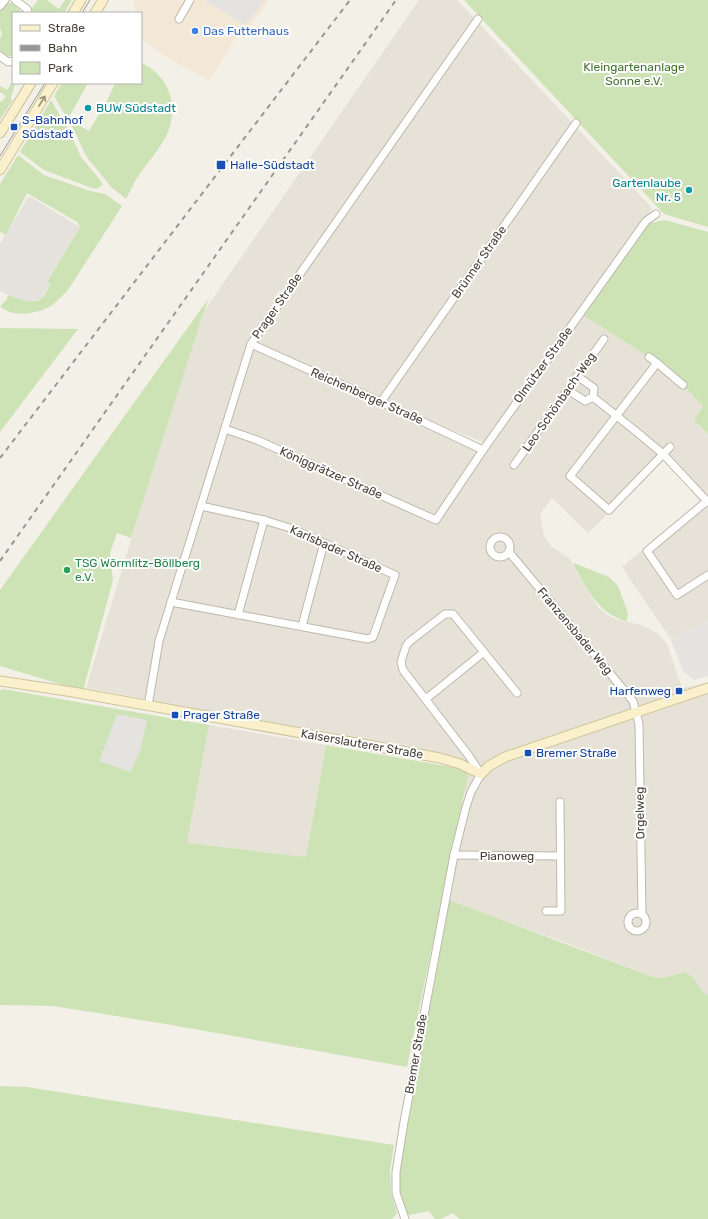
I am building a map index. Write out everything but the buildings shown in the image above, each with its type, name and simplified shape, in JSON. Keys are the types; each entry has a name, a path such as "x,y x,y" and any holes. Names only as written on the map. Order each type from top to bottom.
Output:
{"street":[{"path":"0,6 5,0"},
{"path":"15,0 27,9 28,12"},
{"path":"74,12 81,0"},
{"path":"96,12 103,0"},
{"path":"179,19 190,0"},
{"name":"Prager Straße","path":"148,706 159,641 251,344 478,19"},
{"path":"0,56 8,62 12,61"},
{"path":"0,133 30,84"},
{"path":"0,170 52,84"},
{"name":"Brünner Straße","path":"382,402 576,123"},
{"name":"Olmützer Straße","path":"436,520 483,450 646,221 656,214"},
{"name":"Leo-Schönbach-Weg","path":"514,465 604,339"},
{"name":"Reichenberger Straße","path":"251,344 382,402 483,450"},
{"path":"649,357 683,385"},
{"path":"657,363 570,476 609,510 670,447"},
{"path":"578,376 594,388 592,397"},
{"path":"568,390 584,401 592,397"},
{"path":"592,397 663,454 707,501 647,551 677,595 708,575"},
{"name":"Königgrätzer Straße","path":"225,429 257,440 436,520"},
{"name":"Karlsbader Straße","path":"171,602 368,639 373,637 395,575 293,530 264,520 201,506"},
{"path":"238,615 264,520"},
{"path":"302,626 324,543"},
{"name":"Franzensbader Weg","path":"509,552 632,701 636,712"},
{"path":"517,694 453,614 445,614 409,642 400,662 403,670 471,758 481,774 489,766 505,757 708,688"},
{"path":"426,699 484,652"},
{"name":"Kaiserslauterer Straße","path":"0,681 440,758 460,764 481,774"},
{"name":"Orgelweg","path":"636,712 639,724 642,914"},
{"name":"Bremer Straße","path":"403,1218 396,1193 396,1172 408,1099 461,822 471,792 481,774"},
{"path":"546,911 561,911 560,802"},
{"name":"Pianoweg","path":"454,856 560,856"}],"shaded area":[{"path":"133,0 269,0 243,37 238,34 209,81 155,50 142,39 142,12 136,12"},
{"path":"204,0 264,0 246,25"},
{"path":"419,0 457,0 652,208 581,314 649,357 683,385 703,406 694,420 708,434 708,621 670,638 622,567 700,502 663,455 609,510 608,514 588,533 552,498 540,514 544,536 551,546 570,559 579,577 598,607 615,619 641,625 657,633 667,644 682,688 708,683 708,995 705,994 692,977 676,974 663,978 653,977 564,942 449,901 467,807 460,764 148,706 159,641 225,429 253,349 372,397 251,339 156,641 146,699 86,688 150,477 204,311","holes":["388,404 485,443 479,450"]},
{"path":"29,196 80,227 47,281 51,284 42,298 29,302 0,291 0,244"},
{"path":"708,621 708,676 694,680 683,671 670,638"},
{"path":"117,714 147,720 140,751 130,772 99,761"},
{"path":"209,725 326,745 306,857 187,843"}],"green space":[{"path":"38,0 47,0 59,9 65,0 72,0 65,12 32,12 32,8"},
{"name":"Kleingartenanlage Sonne e.V.","path":"464,0 708,0 708,227 664,214"},
{"path":"6,3 12,3 22,12 12,12 12,56 5,56 0,53 0,39 2,34 0,28 0,10"},
{"path":"142,64 158,75 169,92 171,101 171,122 168,132 158,150 137,178 126,199 112,188 86,156 74,130 54,96 61,84 87,84 68,119 89,131 107,101 115,84 142,84"},
{"path":"12,82 12,84 15,84 11,98 12,101 0,120 0,101 2,102 6,96 0,92 0,86 7,90"},
{"path":"51,100 70,133 81,157 103,185 96,189 44,170 20,152"},
{"path":"18,155 44,175 90,191 105,194 122,206 68,290 49,307 24,314 10,312 0,306 7,299 8,295 30,301 38,300 43,297 51,284 47,282 80,227 77,222 27,193 6,235 0,232 0,184"},
{"path":"665,220 708,232 708,434 694,420 703,406 683,385 649,357 581,314 647,224"},
{"name":"TSG Wörmlitz-Böllberg e.V.","path":"209,298 131,538 117,533 110,553 113,580 83,691 0,666 0,590"},
{"path":"0,328 78,329 0,432"},
{"path":"574,563 609,577 618,586 628,613 627,621 617,618 601,607 588,591 573,564"},
{"path":"3,689 209,725 187,843 306,857 326,745 469,770 407,1067 160,1023 53,1006 0,1005 0,691"},
{"path":"446,899 653,977 663,978 684,972 690,975 701,990 708,995 708,1219 459,1219 453,1213 441,1219 435,1219 429,1211 404,1216 396,1172"},
{"path":"0,1086 27,1087 394,1145 390,1171 391,1193 397,1213 392,1219 0,1219"}],"tram line":[{"path":"83,12 90,0"},
{"path":"0,156 44,84"}],"railway":[{"path":"0,458 350,0"},
{"path":"0,561 396,0"}],"place":[{"name":"Das Futterhaus","path":"195,31"},
{"name":"BUW Südstadt","path":"88,108"},
{"name":"S-Bahnhof Südstadt","path":"14,127"},
{"name":"Halle-Südstadt","path":"221,165"},
{"name":"Gartenlaube Nr. 5","path":"689,190"},
{"name":"TSG Wörmlitz-Böllberg e.V.","path":"67,570"},
{"name":"Harfenweg","path":"679,691"},
{"name":"Prager Straße","path":"175,715"},
{"name":"Bremer Straße","path":"528,753"}]}
